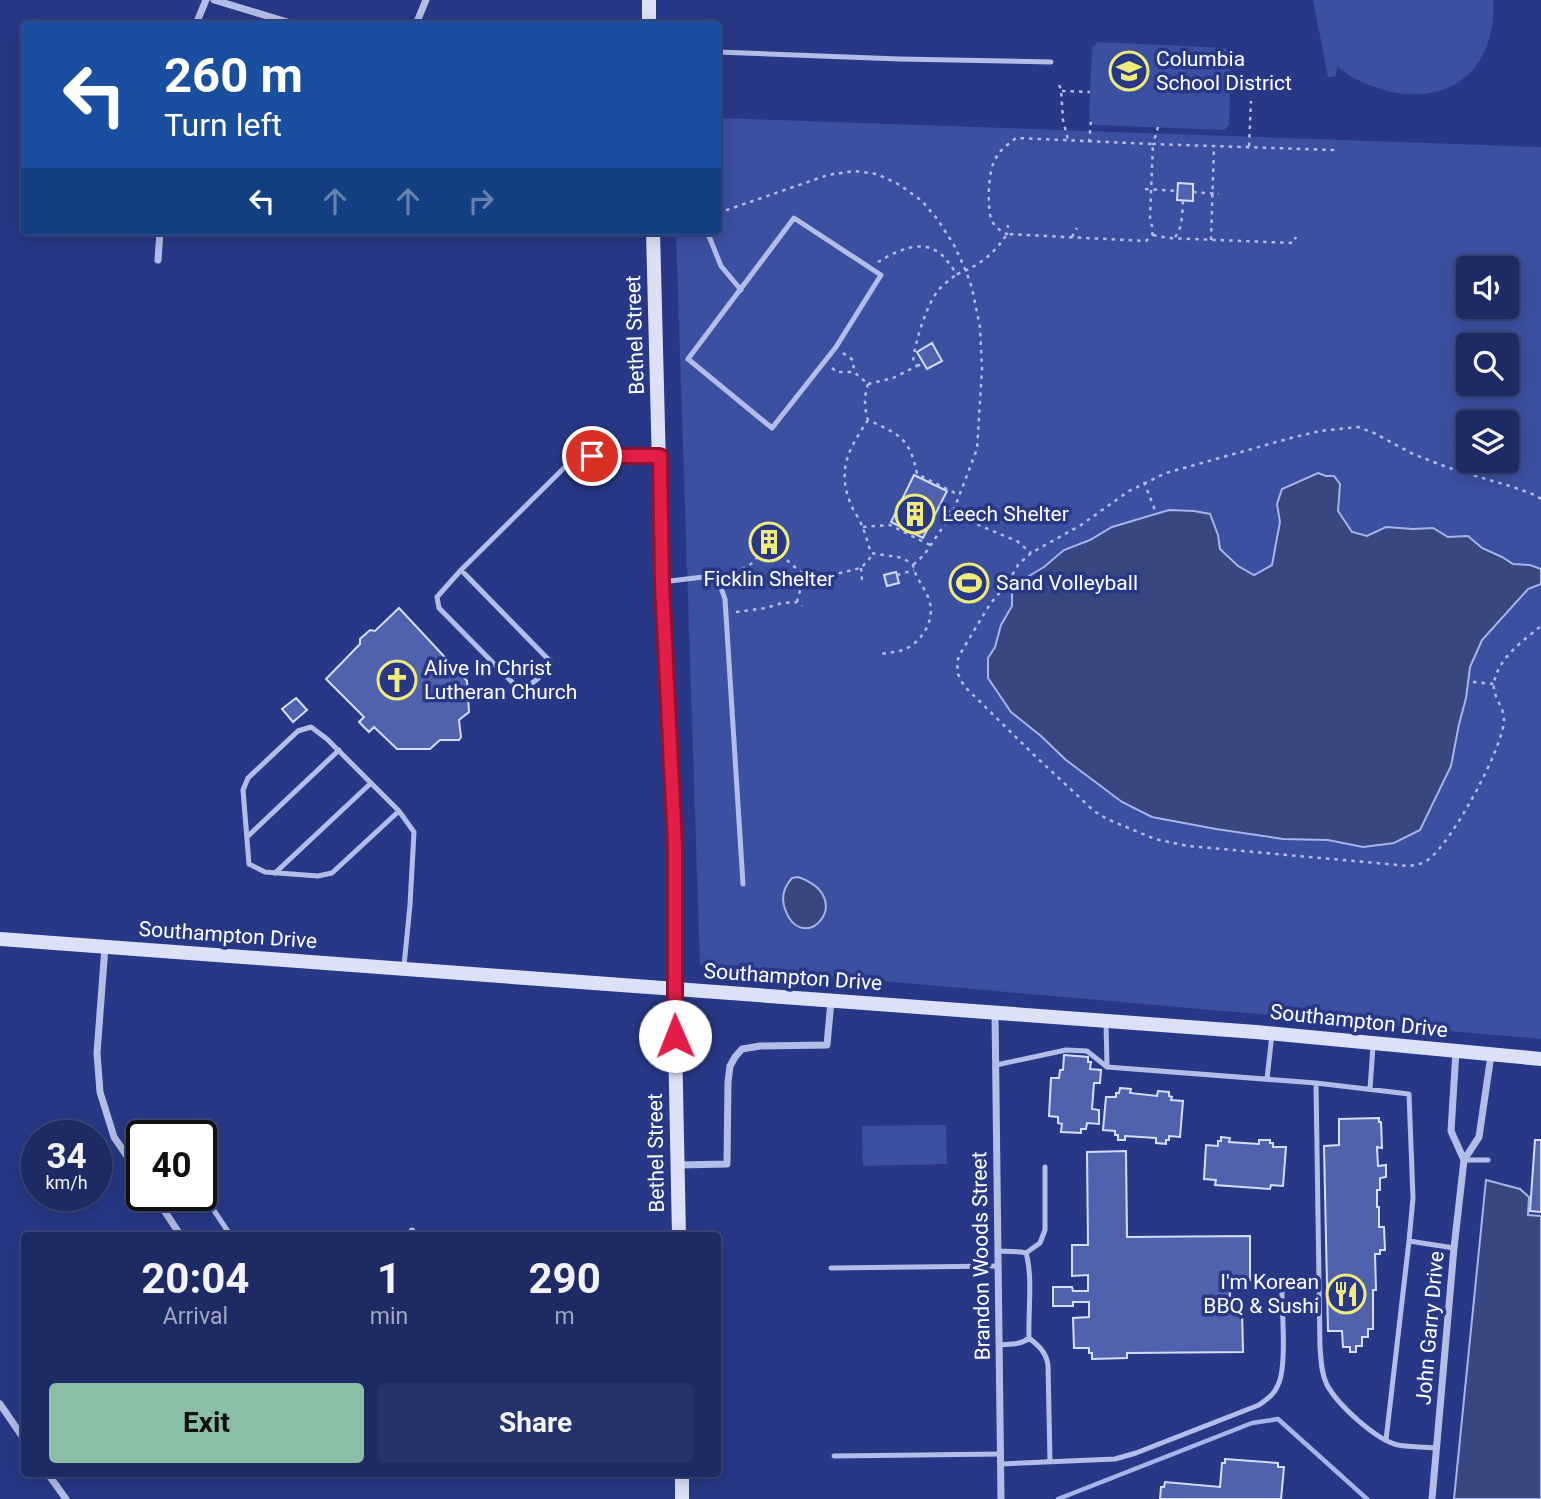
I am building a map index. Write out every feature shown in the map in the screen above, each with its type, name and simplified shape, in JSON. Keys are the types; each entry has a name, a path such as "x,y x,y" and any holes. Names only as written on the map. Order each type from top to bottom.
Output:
{"street":[{"path":"197,21 206,0"},
{"path":"214,0 284,21"},
{"path":"417,21 426,0"},
{"path":"649,0 649,21"},
{"path":"158,260 160,235"},
{"name":"Bethel Street","path":"653,235 662,583 675,845 674,989 679,1232"},
{"name":"Southampton Drive","path":"0,939 1106,1021 1541,1059"},
{"path":"106,947 97,1053 100,1092 114,1137 126,1155"},
{"path":"678,1165 727,1164 728,1082 730,1066 735,1057 742,1049 760,1046 827,1045 831,1001"},
{"name":"Brandon Woods Street","path":"995,1013 1001,1499"},
{"name":"John Garry Drive","path":"1456,1051 1451,1131 1464,1160"},
{"name":"John Garry Drive","path":"1432,1499 1464,1160 1479,1137 1490,1055"},
{"path":"165,1211 178,1232"},
{"path":"0,1405 21,1435"},
{"path":"50,1477 66,1499"},
{"path":"682,1477 682,1499"}],"lane":[{"path":"721,52 1051,62"},
{"path":"794,218 869,268 881,275 836,347 772,428 688,359 794,218"},
{"path":"709,235 721,266 741,290"},
{"path":"460,570 550,662 547,670 525,688 515,685 439,607 436,597 460,570 572,460 592,456 660,456"},
{"path":"662,583 703,577 719,582 725,598 743,884"},
{"path":"399,811 332,873 318,876 265,872 250,864 243,790 248,778 288,740 298,731 311,727 339,750 399,811 414,832 404,969"},
{"path":"247,838 339,750"},
{"path":"275,873 371,783"},
{"path":"1106,1021 1107,1067"},
{"path":"1267,1079 1272,1034"},
{"path":"1370,1089 1373,1043"},
{"path":"996,1065 1066,1050 1087,1051 1107,1067 1316,1083 1409,1094 1413,1198 1386,1440"},
{"path":"1316,1083 1320,1333 1322,1367 1327,1384 1365,1426 1386,1440 1397,1444 1437,1448"},
{"path":"1464,1160 1488,1160"},
{"path":"998,1251 1026,1253 1040,1244 1045,1230 1045,1167"},
{"path":"214,1211 227,1232"},
{"path":"1409,1241 1454,1248"},
{"path":"1026,1253 1029,1338 1042,1349 1048,1365 1050,1462"},
{"path":"831,1268 998,1266"},
{"path":"1001,1464 1115,1458 1136,1453 1259,1405 1273,1394 1279,1384 1283,1354 1282,1292"},
{"path":"999,1345 1018,1343 1029,1338"},
{"path":"834,1456 1001,1454"}],"path":[{"path":"1059,85 1068,140"},
{"path":"1061,91 1090,92"},
{"path":"1249,147 1251,101"},
{"path":"1089,142 1091,121"},
{"path":"1152,235 1150,217 1153,144 1158,127"},
{"path":"1152,235 1146,241 1007,234 995,226 991,218 991,167 996,156 1016,138 1192,147 1333,150 1334,156"},
{"path":"1210,240 1214,146"},
{"path":"721,212 828,175 854,171 877,174 900,185 922,201 939,220 954,245 966,271 980,327 982,369 977,449 953,512 924,555 913,565"},
{"path":"1146,189 1177,191"},
{"path":"1193,192 1219,194"},
{"path":"1175,237 1181,225 1183,200"},
{"path":"917,366 913,361 918,334 936,293 957,274 986,259 1007,234 1008,225"},
{"path":"1072,237 1077,228"},
{"path":"1152,235 1293,243 1296,237"},
{"path":"869,268 898,252 911,247 922,247 940,253 957,274"},
{"path":"836,347 853,360 854,372"},
{"path":"824,362 837,372 854,372 868,384"},
{"path":"868,384 893,378 924,363"},
{"path":"868,384 864,408 868,420 900,435 914,460 917,474 959,495"},
{"path":"797,602 802,583 808,578 817,573 836,574 861,568 870,558 863,527 851,504 844,478 846,459 868,420"},
{"path":"1541,499 1413,454 1358,427 1320,431 1188,466 1144,482 1081,525 1031,553 1018,565 1007,584 990,604 957,663 958,674 964,686 975,698 1094,811 1124,827 1154,839 1211,849 1409,866 1428,860 1446,843 1465,812 1493,754 1504,720 1494,684 1498,672 1510,653 1541,626"},
{"path":"1144,482 1155,510"},
{"path":"939,506 1017,541 1031,553"},
{"path":"863,527 890,525 930,545"},
{"path":"719,582 751,564 764,550"},
{"path":"871,553 903,558 913,565 933,612 928,625 913,645 881,654"},
{"path":"781,554 808,578"},
{"path":"861,568 862,580"},
{"path":"897,575 914,570"},
{"path":"726,614 782,603 797,602 802,606"},
{"path":"1473,682 1494,684"}],"shaded area":[{"path":"1313,0 1493,0 1492,23 1488,43 1480,61 1468,75 1435,92 1391,92 1362,82 1337,66 1336,76 1328,77"},
{"path":"1098,42 1225,48 1231,54 1229,125 1224,130 1094,125 1089,118 1092,47"},
{"path":"721,118 1541,147 1541,1039 700,965 676,235 721,235"},
{"path":"1318,473 1334,476 1340,484 1338,511 1352,532 1367,536 1386,527 1433,528 1448,537 1468,536 1482,548 1513,564 1541,569 1541,584 1528,589 1482,640 1470,667 1451,766 1420,830 1394,843 1363,847 1328,840 1283,839 1152,817 1122,802 1066,760 1011,712 988,678 988,658 1012,606 1012,594 1024,579 1064,550 1090,540 1112,527 1169,510 1210,514 1220,549 1238,566 1254,575 1272,565 1280,522 1277,504 1282,489"},
{"path":"798,877 816,886 824,898 825,910 821,920 813,926 803,928 793,923 783,901 785,889 792,878"},
{"path":"946,1125 947,1164 863,1166 862,1126"},
{"path":"1486,1180 1520,1189 1529,1197 1528,1215 1541,1216 1541,1499 1454,1499"}],"building":[{"path":"1178,183 1193,184 1193,201 1177,200"},
{"path":"932,343 942,361 927,369 917,352"},
{"name":"Leech Shelter","path":"914,475 947,491 923,538 891,522"},
{"name":"Ficklin Shelter","path":"763,525 786,546 775,559 751,538"},
{"path":"896,572 899,583 887,586 884,575"},
{"name":"Alive In Christ Lutheran Church","path":"399,608 467,681 469,712 459,720 459,740 440,740 430,749 397,749 374,727 369,732 359,722 364,717 326,679 360,644 360,639 370,630 375,631"},
{"path":"296,698 307,710 293,722 282,709"},
{"path":"1064,1055 1088,1057 1088,1062 1091,1062 1090,1069 1101,1070 1100,1083 1094,1083 1092,1109 1099,1110 1099,1124 1087,1123 1086,1129 1081,1129 1081,1133 1061,1132 1062,1124 1058,1123 1058,1117 1049,1116 1051,1078 1059,1078 1060,1070 1063,1070"},
{"path":"1120,1088 1131,1089 1130,1093 1157,1096 1158,1091 1169,1092 1171,1100 1183,1101 1180,1137 1169,1136 1166,1144 1156,1143 1156,1138 1125,1136 1125,1140 1118,1140 1115,1131 1103,1130 1106,1097 1116,1097"},
{"path":"1379,1118 1382,1148 1377,1147 1378,1166 1386,1165 1386,1177 1380,1178 1377,1207 1379,1227 1384,1227 1385,1250 1375,1254 1373,1329 1368,1329 1368,1337 1362,1337 1362,1346 1356,1346 1356,1352 1350,1352 1350,1347 1343,1347 1342,1331 1328,1331 1324,1146 1339,1145 1339,1119"},
{"path":"1221,1137 1230,1138 1229,1142 1259,1144 1259,1140 1270,1140 1273,1147 1286,1147 1283,1186 1271,1185 1270,1189 1215,1185 1216,1180 1204,1179 1206,1145 1218,1146"},
{"path":"1535,1140 1541,1140 1541,1212 1530,1211"},
{"path":"1126,1151 1127,1237 1250,1236 1250,1280 1230,1280 1230,1310 1242,1309 1243,1352 1127,1353 1127,1358 1092,1359 1089,1348 1074,1348 1073,1318 1089,1317 1089,1302 1073,1302 1073,1306 1053,1306 1053,1287 1072,1287 1073,1291 1088,1291 1088,1275 1072,1276 1072,1245 1088,1245 1087,1152"},
{"path":"1225,1459 1278,1463 1278,1467 1284,1467 1281,1499 1160,1499 1161,1487 1164,1487 1165,1482 1220,1487 1222,1463 1225,1463"}],"waterway":[{"path":"1058,1499 1252,1423 1278,1419 1367,1499"}],"place":[{"name":"Columbia School District","path":"1129,71"},
{"name":"Leech Shelter","path":"915,514"},
{"name":"Ficklin Shelter","path":"769,542"},
{"name":"Sand Volleyball","path":"969,583"},
{"name":"Alive In Christ Lutheran Church","path":"397,680"},
{"name":"I'm Korean BBQ & Sushi","path":"1346,1294"}],"route":[{"path":"592,456 660,456 662,583 675,845 675,1036"}]}
